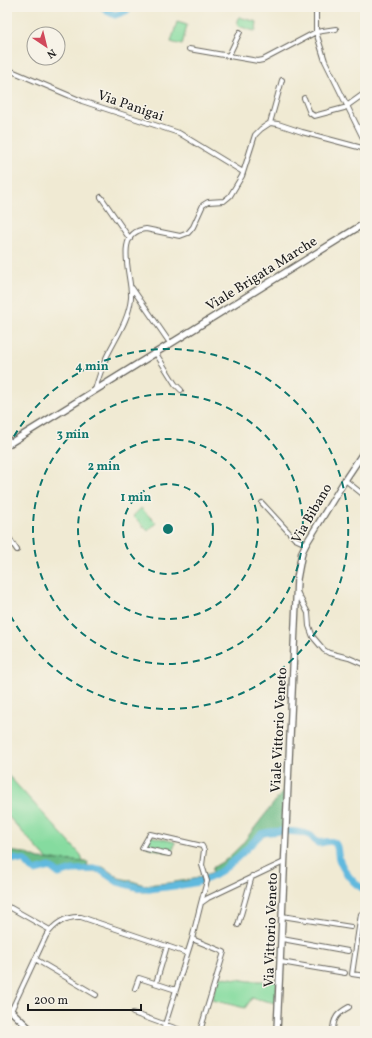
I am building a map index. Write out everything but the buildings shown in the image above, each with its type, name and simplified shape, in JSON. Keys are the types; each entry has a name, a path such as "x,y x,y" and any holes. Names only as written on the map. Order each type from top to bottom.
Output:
{"street":[{"path":"316,7 316,32 325,61 347,106 364,136 365,142"},
{"path":"189,49 258,61 263,60 316,32 336,29"},
{"path":"229,55 240,32"},
{"name":"Via Panigai","path":"7,69 82,101 179,133 243,172"},
{"path":"95,390 106,358 128,312 131,291 126,260 130,239 139,231 151,230 180,236 186,234 190,230 203,205 208,202 220,202 227,199 237,186 255,135 270,123 282,80"},
{"path":"304,98 310,113 314,116 344,108 365,93"},
{"path":"270,123 364,148 365,153"},
{"path":"101,197 130,239"},
{"name":"Viale Brigata Marche","path":"9,444 365,223"},
{"path":"132,288 170,343"},
{"path":"155,352 175,384 181,390"},
{"path":"7,437 9,444"},
{"name":"Via Bibano","path":"294,631 296,589 302,552 345,480 365,450"},
{"name":"Via Bibano","path":"345,480 365,496"},
{"path":"262,503 296,539 306,544"},
{"path":"7,535 17,550"},
{"path":"296,589 308,613 312,637 324,650 329,653 348,658 365,665"},
{"name":"Viale Vittorio Veneto","path":"285,833 294,631"},
{"name":"Via Vittorio Veneto","path":"277,1031 282,939 285,833"},
{"path":"163,1031 192,939 207,881 202,865 204,850 202,846 150,834 142,848 169,854"},
{"path":"201,903 252,876 284,862"},
{"path":"238,925 252,876"},
{"path":"7,907 50,930"},
{"path":"364,913 361,914 352,974 365,976"},
{"path":"282,916 351,927"},
{"path":"32,1031 9,1009 50,930 62,920 72,917 81,917 187,953"},
{"path":"192,939 224,952 200,1031"},
{"path":"282,939 348,951"},
{"path":"156,983 167,946"},
{"path":"34,959 96,995"},
{"path":"281,962 345,973"},
{"path":"135,989 139,978 176,990"},
{"path":"333,1031 333,1025 338,1014 349,1007"},
{"path":"133,1013 183,1031"}],"green space":[{"path":"239,17 257,22 256,30 254,31 238,26"},
{"path":"177,22 187,25 182,45 171,42"},
{"path":"141,508 156,523 148,531 133,516"},
{"path":"7,774 81,855 83,862 47,859 7,815"},
{"path":"284,790 283,834 269,834 262,837 222,873 211,880 195,885 143,892 117,884 99,872 73,872 59,876 50,870 34,873 29,870 24,863 7,861 7,851 25,853 39,859 88,862 87,866 103,867 119,878 144,885 194,879 213,872 212,868 227,859 242,844"},
{"path":"150,836 175,842 173,851 166,852 147,847 146,845"},
{"path":"218,976 249,981 277,981 276,1003 252,998 245,1008 212,1000"}],"waterway":[{"path":"103,7 115,15 126,11 130,7"},
{"path":"7,858 25,861 35,871 50,867 59,874 72,870 99,869 118,882 144,889 150,889 189,884 204,880 218,873 231,863 261,834 286,831 307,834 318,843 330,841 335,843 339,859 346,873 357,885 365,889"}]}
